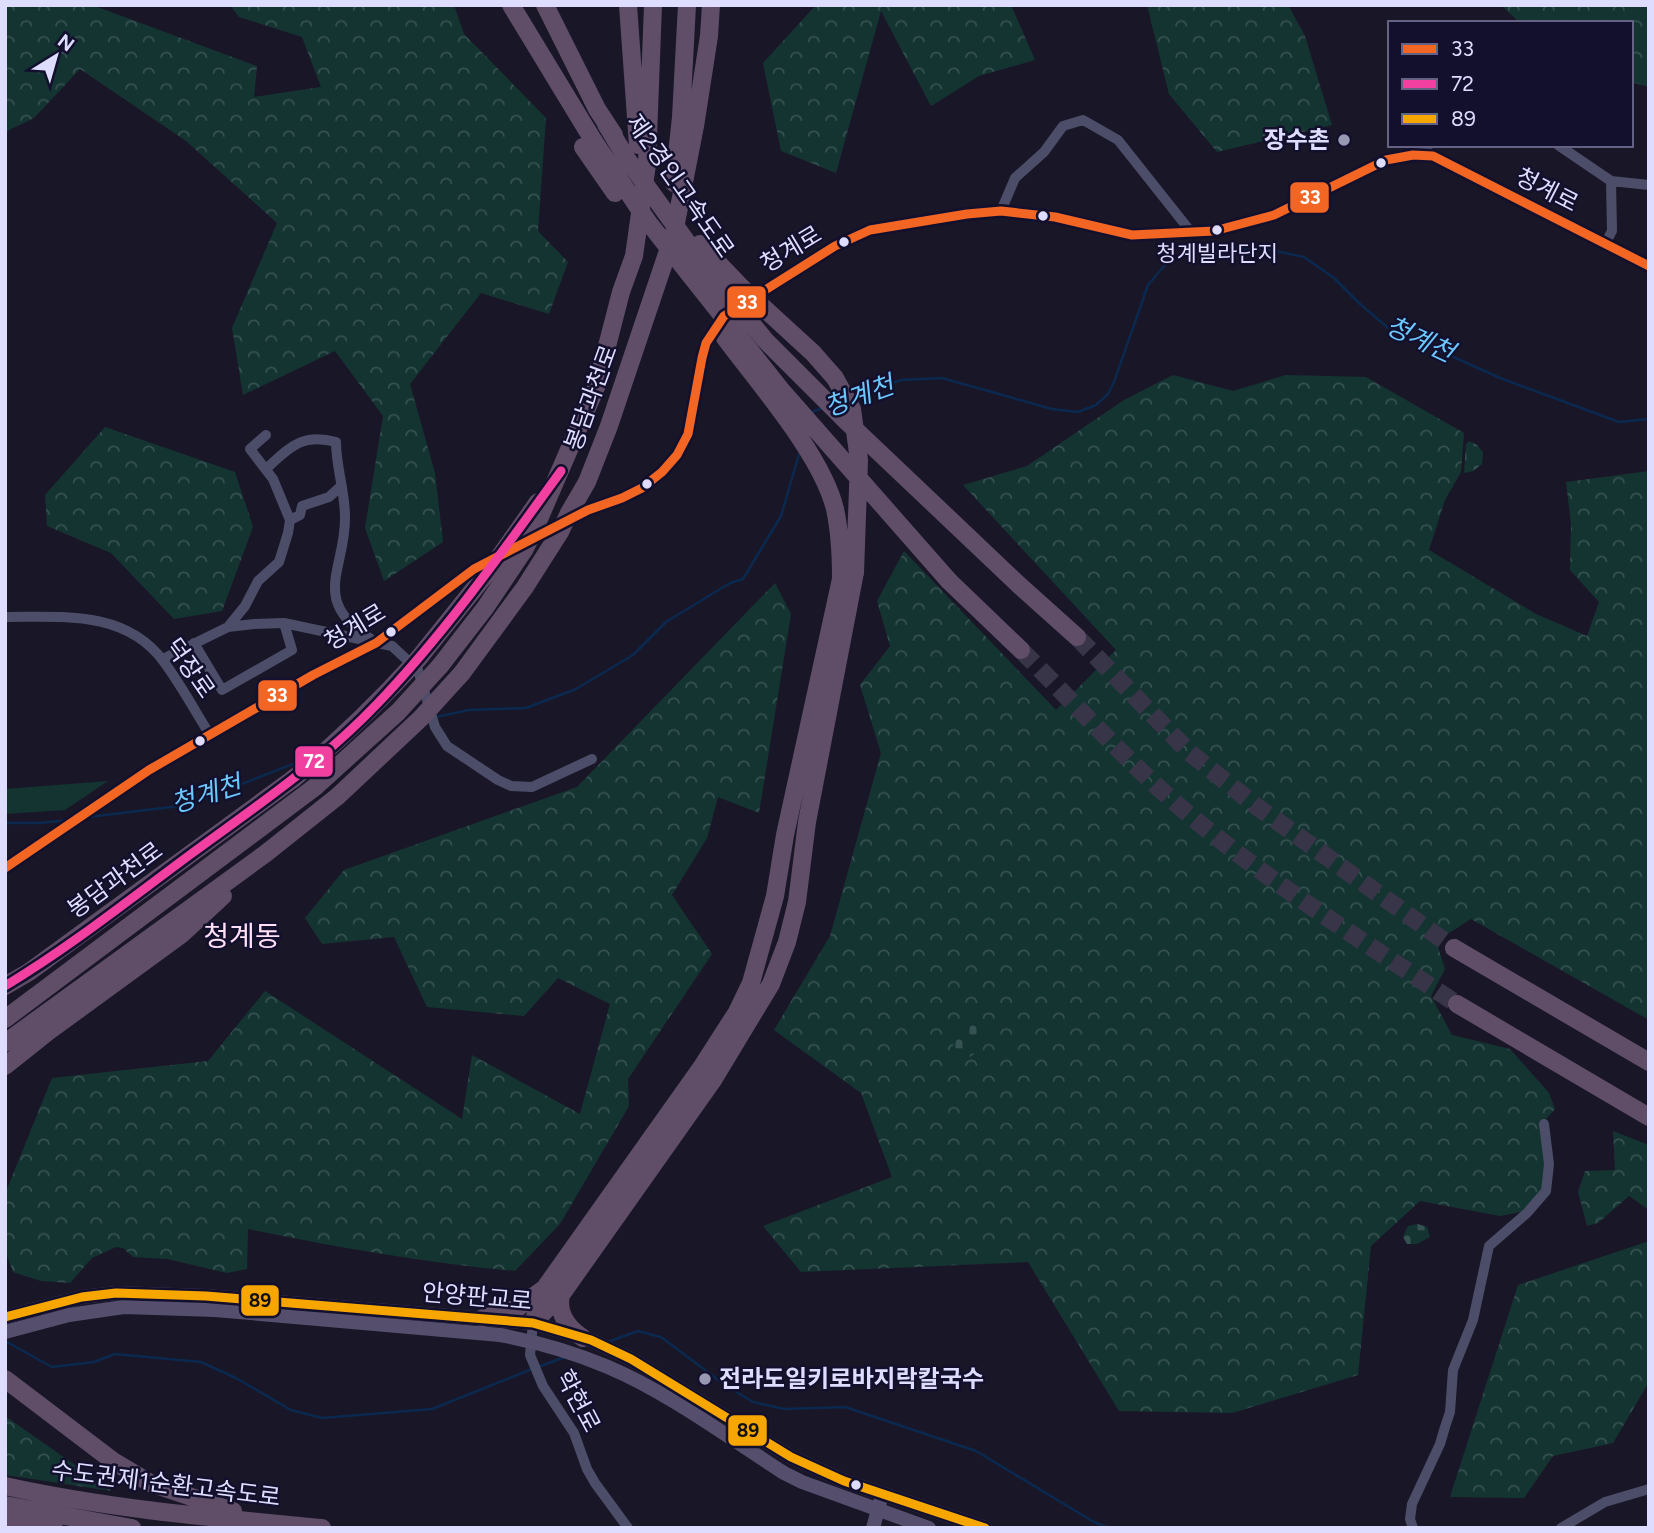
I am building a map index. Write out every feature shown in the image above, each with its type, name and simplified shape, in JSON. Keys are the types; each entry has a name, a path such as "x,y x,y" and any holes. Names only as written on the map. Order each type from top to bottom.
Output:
{"highway":[{"name":"제2경인고속도로","path":"545,5 583,82 627,159 695,253 765,340 844,419 1077,637"},
{"name":"봉담과천로","path":"621,292 638,147 628,5"},
{"name":"봉담과천로","path":"5,1019 315,787 398,712 440,666 485,608 524,550 597,385 621,292 634,256 647,164 653,5"},
{"name":"봉담과천로","path":"652,297 672,201 681,117 687,5"},
{"name":"봉담과천로","path":"5,1043 265,853 338,796 421,718 463,673 525,587 560,532 587,481 609,426 674,233 707,49 711,5"},
{"name":"제2경인고속도로","path":"516,13 588,144 774,381 949,581 1021,650"},
{"path":"531,1332 554,1290 713,1080 771,984 787,942 797,902 807,822 848,575 859,460 852,409 835,378 813,353 742,288 687,230 606,124"},
{"path":"588,144 792,427 823,478 836,515 848,575"},
{"name":"봉담과천로","path":"5,986 73,941 293,779 376,706 418,664 561,471"},
{"name":"봉담과천로","path":"5,1066 182,934 265,853"},
{"path":"1454,948 1649,1062"},
{"path":"5,1011 46,986"},
{"path":"1457,1004 1649,1117"},
{"path":"483,1318 510,1312 554,1290"},
{"path":"554,1290 563,1316 573,1330 587,1339"},
{"path":"5,1371 32,1400"},
{"path":"5,1379 113,1461 150,1483 270,1523"},
{"name":"수도권제1순환고속도로","path":"5,1486 157,1511 322,1528"},
{"name":"수도권제1순환고속도로","path":"5,1505 128,1527"},
{"path":"5,1521 128,1527"}],"main road":[{"name":"안양판교로","path":"7,1326 82,1297 116,1293 206,1296 483,1318 531,1332 587,1339 631,1359 792,1457 957,1523 985,1528"},
{"name":"안양판교로","path":"7,1326 124,1307 215,1310 500,1335 531,1332 569,1353 630,1377 784,1473 818,1490 929,1528"},
{"path":"873,1528 883,1493"}],"street":[{"path":"1001,211 1015,178 1044,152 1063,126 1083,120 1118,140 1191,232"},
{"path":"1413,155 1426,147"},
{"path":"1561,147 1611,181 1649,185"},
{"name":"청계로","path":"5,868 113,794 210,735 313,675 376,643 474,569 589,510 642,488 677,455 688,434 704,351 724,316 814,257 870,230 1001,211 1055,217 1132,235 1214,231 1274,215 1386,160 1413,155 1433,156 1649,266"},
{"path":"1605,244 1612,231 1611,181"},
{"path":"228,627 246,606 258,581 279,562 285,549 290,520 267,468 250,449 266,435"},
{"path":"267,468 290,447 301,441 312,438 336,442 336,463 340,471 345,517 335,596 341,611 356,630 376,643"},
{"path":"290,520 300,515 302,506 329,497 340,487"},
{"name":"덕장로","path":"5,617 84,618 108,622 133,633 163,659 210,735"},
{"path":"194,643 222,690 292,650 284,624"},
{"path":"163,659 228,627 284,624 392,646 418,664 435,727 447,746 498,780 511,786 532,786 592,758"},
{"path":"1413,1528 1410,1519 1412,1504 1446,1427 1450,1412 1453,1370 1473,1320 1489,1245 1527,1213 1546,1191 1549,1164 1544,1124"},
{"name":"학현로","path":"531,1332 530,1354 544,1386 574,1433 595,1483 628,1528"},
{"path":"1561,1528 1605,1502 1649,1489"}],"green space":[{"path":"5,5 92,5 257,66 254,97 321,87 302,37 239,17 230,5 454,5 464,34 546,118 538,231 568,262 549,314 481,293 410,384 435,473 443,542 384,581 365,528 383,416 335,351 243,395 232,328 277,223 186,141 80,69 34,118 5,132"},
{"path":"816,5 1011,5 1035,60 979,76 931,106 881,11 836,173 781,151 763,63"},
{"path":"1147,5 1288,5 1305,36 1332,125 1217,152 1169,94"},
{"path":"1501,5 1649,5 1649,87 1633,83 1633,21 1518,21"},
{"path":"1173,375 1233,391 1286,375 1366,377 1464,433 1461,472 1445,500 1429,550 1536,614 1587,636 1599,602 1570,570 1571,524 1566,482 1649,471 1649,1020 1471,919 1436,941 1445,969 1431,996 1452,1035 1510,1049 1549,1093 1555,1109 1546,1119 1552,1161 1548,1187 1521,1212 1500,1216 1420,1201 1371,1246 1358,1375 1232,1413 1119,1411 1028,1262 801,1272 763,1226 892,1177 861,1093 774,1030 830,936 881,753 860,685 890,646 877,601 904,551 1056,710 1116,650 963,485 1027,466 1124,400"},
{"path":"105,427 235,472 253,527 222,611 174,619 111,553 47,526 45,495"},
{"path":"1469,441 1483,452 1482,464 1473,471 1464,473 1466,444"},
{"path":"775,583 791,614 759,813 718,797 707,838 672,895 712,954 628,1079 629,1106 560,1224 515,1271 381,1254 248,1229 247,1269 227,1273 167,1259 133,1257 123,1248 116,1247 92,1258 70,1283 41,1281 13,1272 5,1250 5,1194 52,1078 208,1061 265,991 462,1119 472,1055 580,1114 610,1004 558,978 524,1016 427,1007 394,937 322,944 305,918 344,870 577,787"},
{"path":"108,781 65,810 5,814 5,789"},
{"path":"968,1023 987,1026 982,1045 967,1059 960,1058 953,1047 957,1029"},
{"path":"1613,1131 1649,1145 1649,1210 1629,1196 1598,1223 1587,1226 1578,1192 1585,1171 1615,1170"},
{"path":"1418,1224 1427,1227 1430,1237 1417,1244 1407,1244 1403,1237 1408,1226"},
{"path":"1649,1241 1649,1382 1613,1443 1553,1456 1524,1498 1450,1497 1518,1285"},
{"path":"5,1416 112,1491 5,1475"}],"waterway":[{"name":"청계천","path":"853,397 901,380 942,378 1052,409 1078,412 1096,405 1108,394 1148,285 1164,266 1194,248 1266,249 1304,257 1334,278 1387,327 1500,378 1619,422 1649,419"},
{"name":"청계천","path":"812,415 814,411 823,408"},
{"name":"청계천","path":"436,717 469,710 526,708 576,689 633,655 666,622 730,583 743,579 781,516 800,451"},
{"name":"청계천","path":"88,817 188,805 303,760"},
{"name":"청계천","path":"5,823 68,820"},
{"path":"608,1342 638,1331 661,1337 725,1385 753,1402 784,1409 845,1407 976,1451 1094,1522 1109,1528"},
{"path":"5,1341 52,1367 94,1362 115,1354 201,1362 236,1378 291,1410 322,1418 432,1409 532,1369"},
{"path":"538,1367 565,1357"}],"tunnel":[{"path":"1077,637 1190,753 1256,806 1454,948"},
{"path":"1021,650 1133,764 1204,827 1297,897 1457,1004"}],"transit line":[{"name":"33","path":"5,868 149,770 313,675 376,643 474,569 588,510 642,488 677,455 688,434 706,343 724,316 835,246 870,230 1001,211 1055,217 1132,235 1214,231 1274,215 1386,160 1413,155 1433,156 1649,266"},
{"name":"72","path":"5,986 76,939 263,801 311,765 356,725 402,677 450,620 561,471"},
{"name":"89","path":"5,1317 82,1297 116,1293 206,1296 533,1323 591,1340 631,1359 791,1457 844,1481 985,1528"}],"place":[{"name":"장수촌","path":"1344,140"},
{"name":"청계빌라단지","path":"1217,230"},
{"name":"전라도일키로바지락칼국수","path":"705,1379"}],"district":[{"name":"청계동","path":"242,936"}]}
